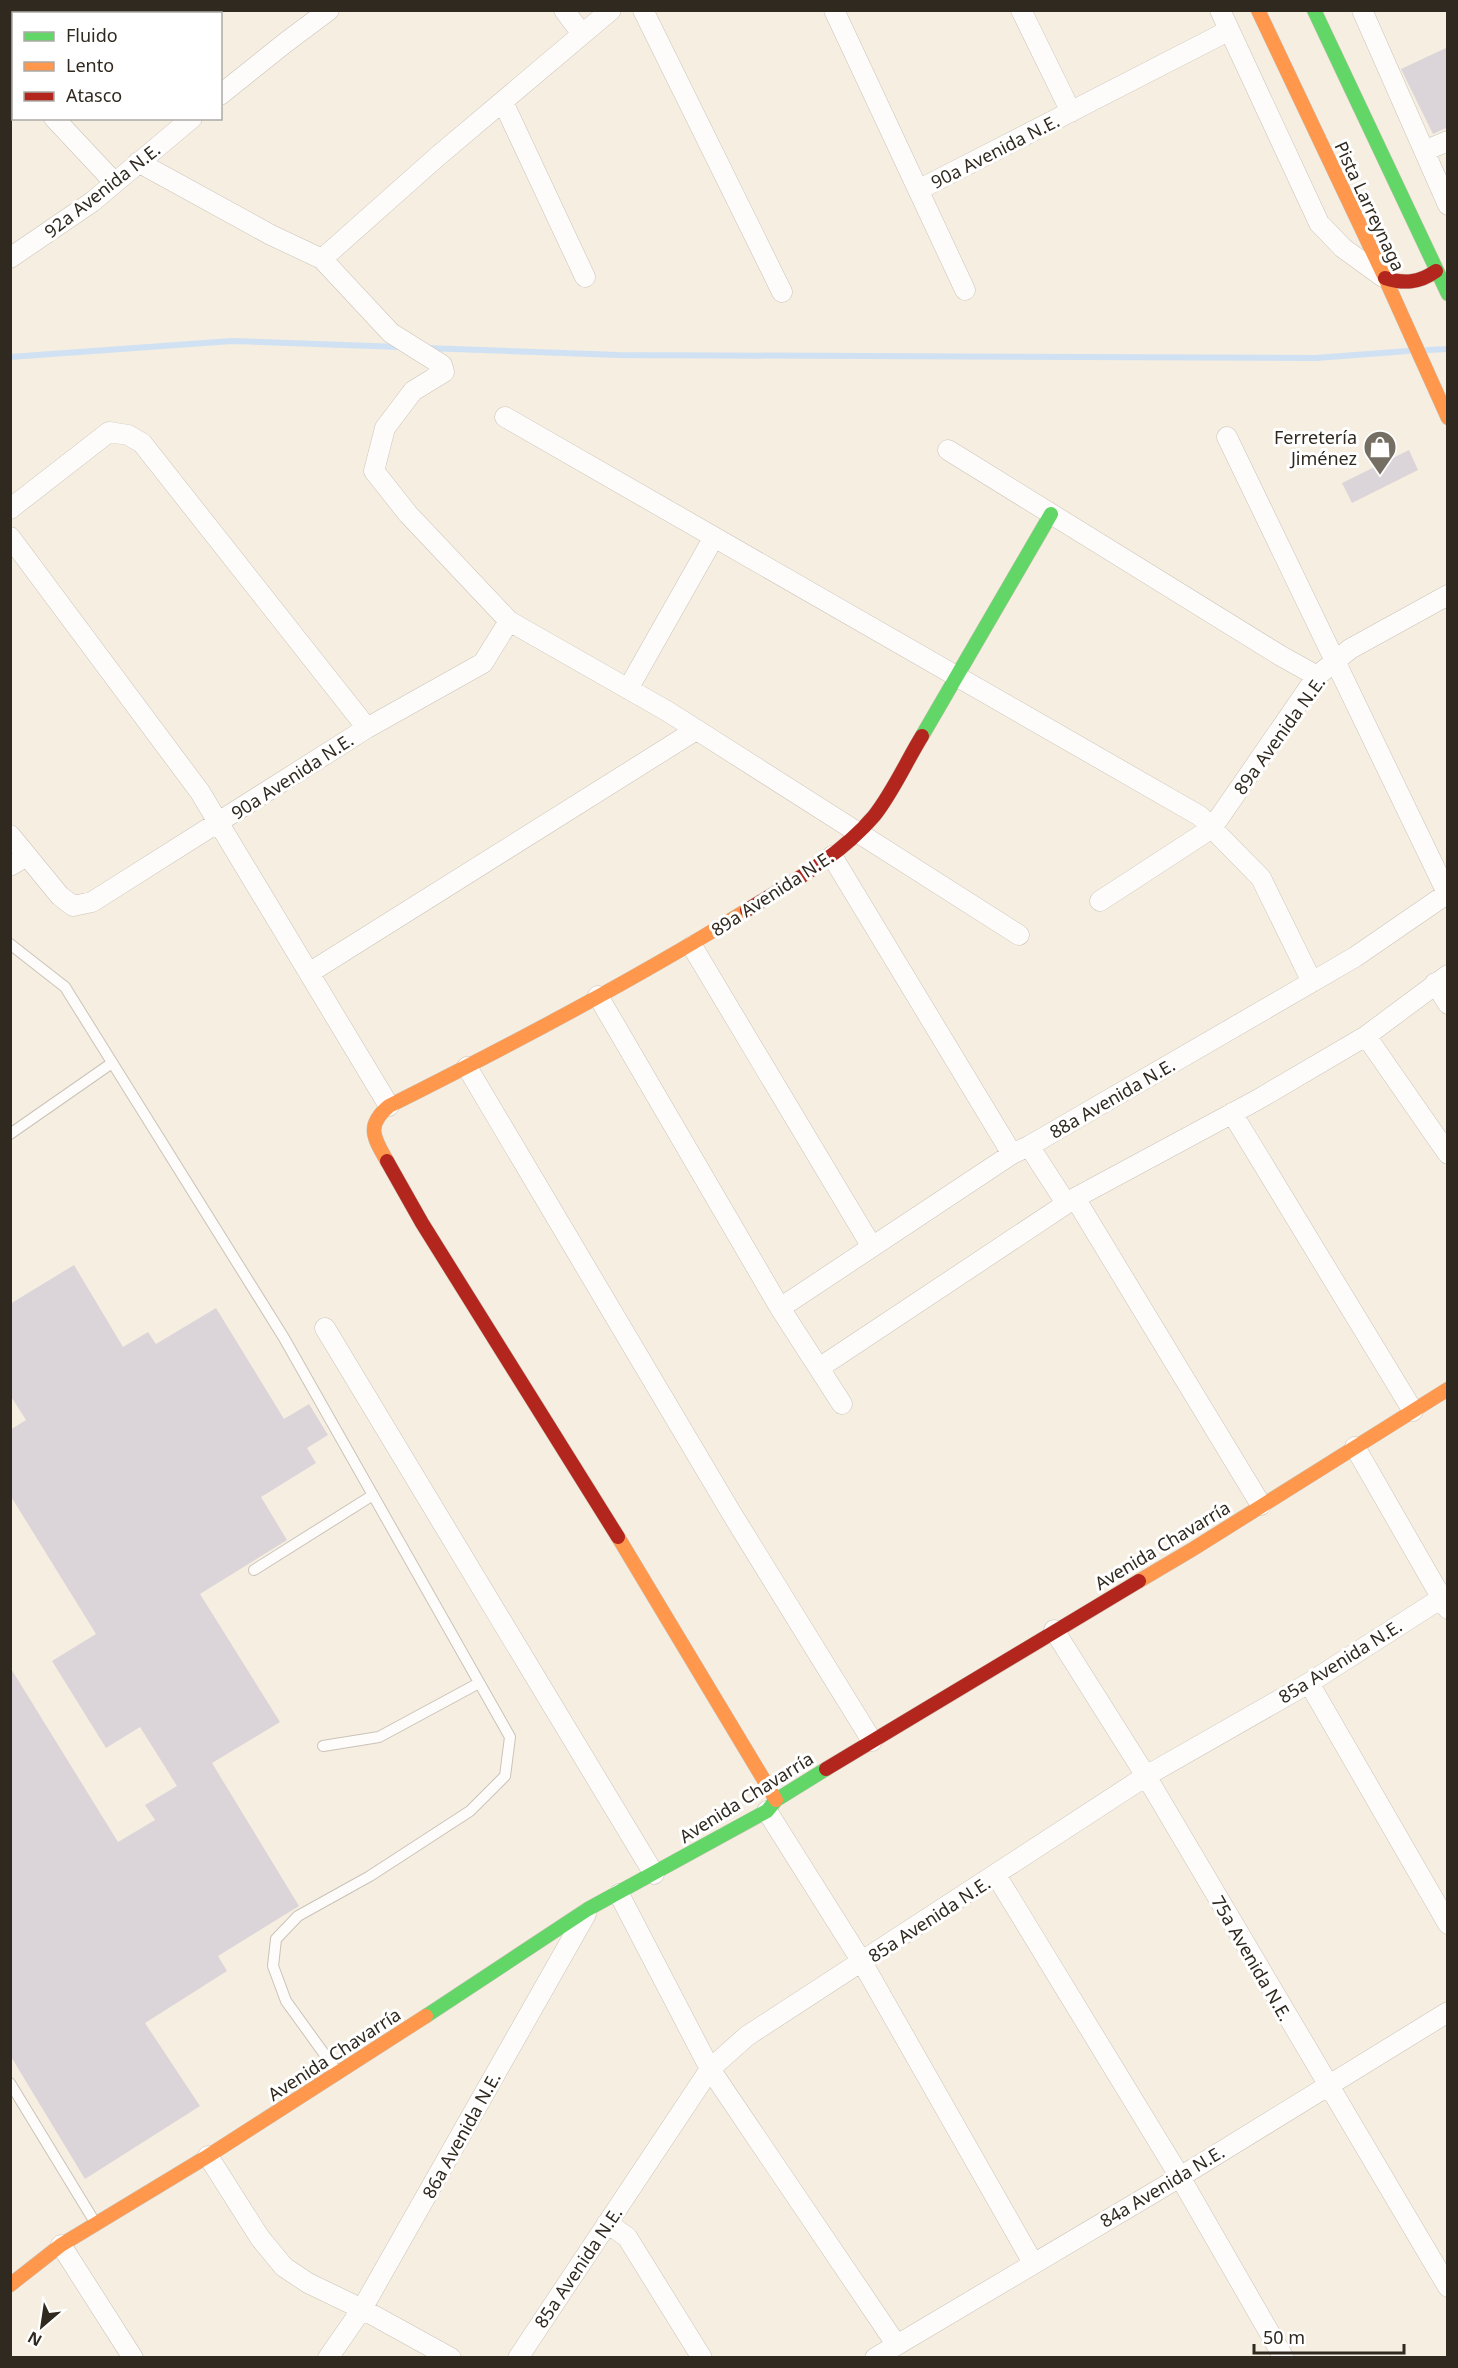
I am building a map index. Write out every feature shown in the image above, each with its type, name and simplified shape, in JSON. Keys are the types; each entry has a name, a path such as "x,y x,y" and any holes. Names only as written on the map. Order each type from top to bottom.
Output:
{"street":[{"path":"222,93 330,10"},
{"path":"564,10 582,34"},
{"path":"322,259 610,10"},
{"path":"643,10 782,292"},
{"path":"834,10 965,290"},
{"path":"1021,10 1071,112"},
{"path":"1220,10 1319,223 1343,248 1385,278 1400,283 1414,283 1427,278 1442,263"},
{"name":"Pista Larreynaga","path":"1258,10 1448,417"},
{"path":"1305,10 1324,49 1343,73"},
{"name":"Pista Larreynaga","path":"1314,10 1343,73 1442,263 1448,294"},
{"path":"1362,10 1448,205"},
{"name":"90a Avenida N.E.","path":"918,190 1228,31"},
{"path":"503,102 585,277"},
{"path":"56,120 114,182"},
{"name":"92a Avenida N.E.","path":"10,258 92,202 190,120"},
{"path":"1424,151 1448,141"},
{"path":"138,162 271,235 322,259 391,333 442,365 444,372 413,391 385,428 374,471 408,514 509,621 696,730 1019,935"},
{"path":"505,417 1200,816 1261,878 1312,982"},
{"path":"10,509 109,432 128,435 142,443 367,728"},
{"path":"1227,437 1447,893"},
{"path":"948,450 1317,676"},
{"name":"89a Avenida N.E.","path":"771,1805 608,1521 422,1223 374,1139 373,1125 378,1114 389,1106 467,1067 692,946 832,856 859,834 875,814 958,676 1051,514"},
{"path":"10,537 200,792 389,1106"},
{"path":"628,689 714,537"},
{"name":"89a Avenida N.E.","path":"1212,828 1317,676 1350,649 1448,596"},
{"name":"90a Avenida N.E.","path":"19,861 72,906 92,902 367,728 483,663 509,621"},
{"path":"309,973 696,730"},
{"path":"1100,901 1212,828"},
{"path":"10,836 19,861"},
{"path":"832,856 1021,1150 1071,1200 1260,1505"},
{"name":"88a Avenida N.E.","path":"780,1308 1021,1150 1355,957 1447,893"},
{"path":"692,946 872,1247"},
{"path":"819,1368 1071,1200 1232,1113 1366,1036 1441,979 1448,1004"},
{"path":"598,996 780,1308 842,1404"},
{"path":"1366,1036 1448,1154"},
{"path":"467,1067 732,1514 872,1741"},
{"path":"1232,1113 1413,1411"},
{"path":"325,1328 654,1874"},
{"name":"Avenida Chavarría","path":"10,2285 61,2245 338,2074 588,1909 619,1894 771,1805 1054,1630 1193,1549 1448,1389"},
{"path":"1355,1447 1445,1600"},
{"name":"85a Avenida N.E.","path":"518,2358 710,2069 747,2036 1146,1776 1309,1683 1445,1600"},
{"name":"75a Avenida N.E.","path":"1054,1630 1146,1776 1448,2287"},
{"path":"1309,1683 1448,1924"},
{"path":"771,1805 1033,2263"},
{"path":"996,1875 1179,2177 1284,2358"},
{"path":"619,1894 710,2069 896,2344"},
{"name":"86a Avenida N.E.","path":"328,2358 362,2309 588,1909"},
{"name":"84a Avenida N.E.","path":"875,2358 1179,2177 1326,2084 1448,2012"},
{"path":"208,2156 260,2238 284,2267 308,2283 362,2309 451,2358"},
{"path":"607,2223 627,2237 702,2358"},
{"path":"61,2245 133,2358"}],"lane":[{"path":"10,944 65,987 284,1338 510,1737 505,1776 470,1811 370,1876 298,1917 276,1940 273,1966 286,2001 338,2074"},
{"path":"10,1134 112,1063"},
{"path":"254,1570 373,1495"},
{"path":"323,1746 379,1737 479,1683"},
{"path":"10,2083 96,2225"}],"building":[{"path":"1448,47 1448,127 1433,134 1401,69"},
{"name":"Ferretería Jiménez","path":"1409,450 1418,470 1352,503 1342,483"},
{"path":"74,1265 123,1347 148,1332 156,1344 216,1308 284,1419 309,1404 328,1435 307,1448 316,1463 261,1497 287,1540 200,1594 280,1722 212,1763 299,1906 218,1956 227,1971 145,2023 200,2106 85,2179 10,2055 10,1667 118,1842 155,1820 145,1805 177,1786 140,1727 106,1748 52,1661 96,1634 10,1495 10,1430 26,1420 10,1395 10,1304"}],"waterway":[{"path":"10,357 232,341 400,347"},
{"path":"426,348 618,355 1316,358 1408,351"},
{"path":"1427,350 1448,349"}],"traffic: fast":[{"path":"1314,10 1448,294"},
{"path":"922,736 1051,514"},
{"path":"426,2016 588,1909 767,1811 776,1800 826,1769"}],"traffic: slow":[{"path":"1258,10 1385,278 1448,418"},
{"path":"387,1161 378,1146 374,1126 381,1113 389,1106 570,1012 747,910"},
{"path":"1139,1581 1448,1389"},
{"path":"618,1537 776,1800"},
{"path":"10,2285 61,2245 208,2156 426,2016"}],"traffic: jam":[{"path":"1385,278 1411,281 1424,278 1436,271"},
{"path":"747,910 814,868 861,830 887,797 922,736"},
{"path":"387,1161 422,1223 618,1537"},
{"path":"826,1769 1139,1581"}],"place":[{"name":"Ferretería Jiménez","path":"1380,476"}]}
